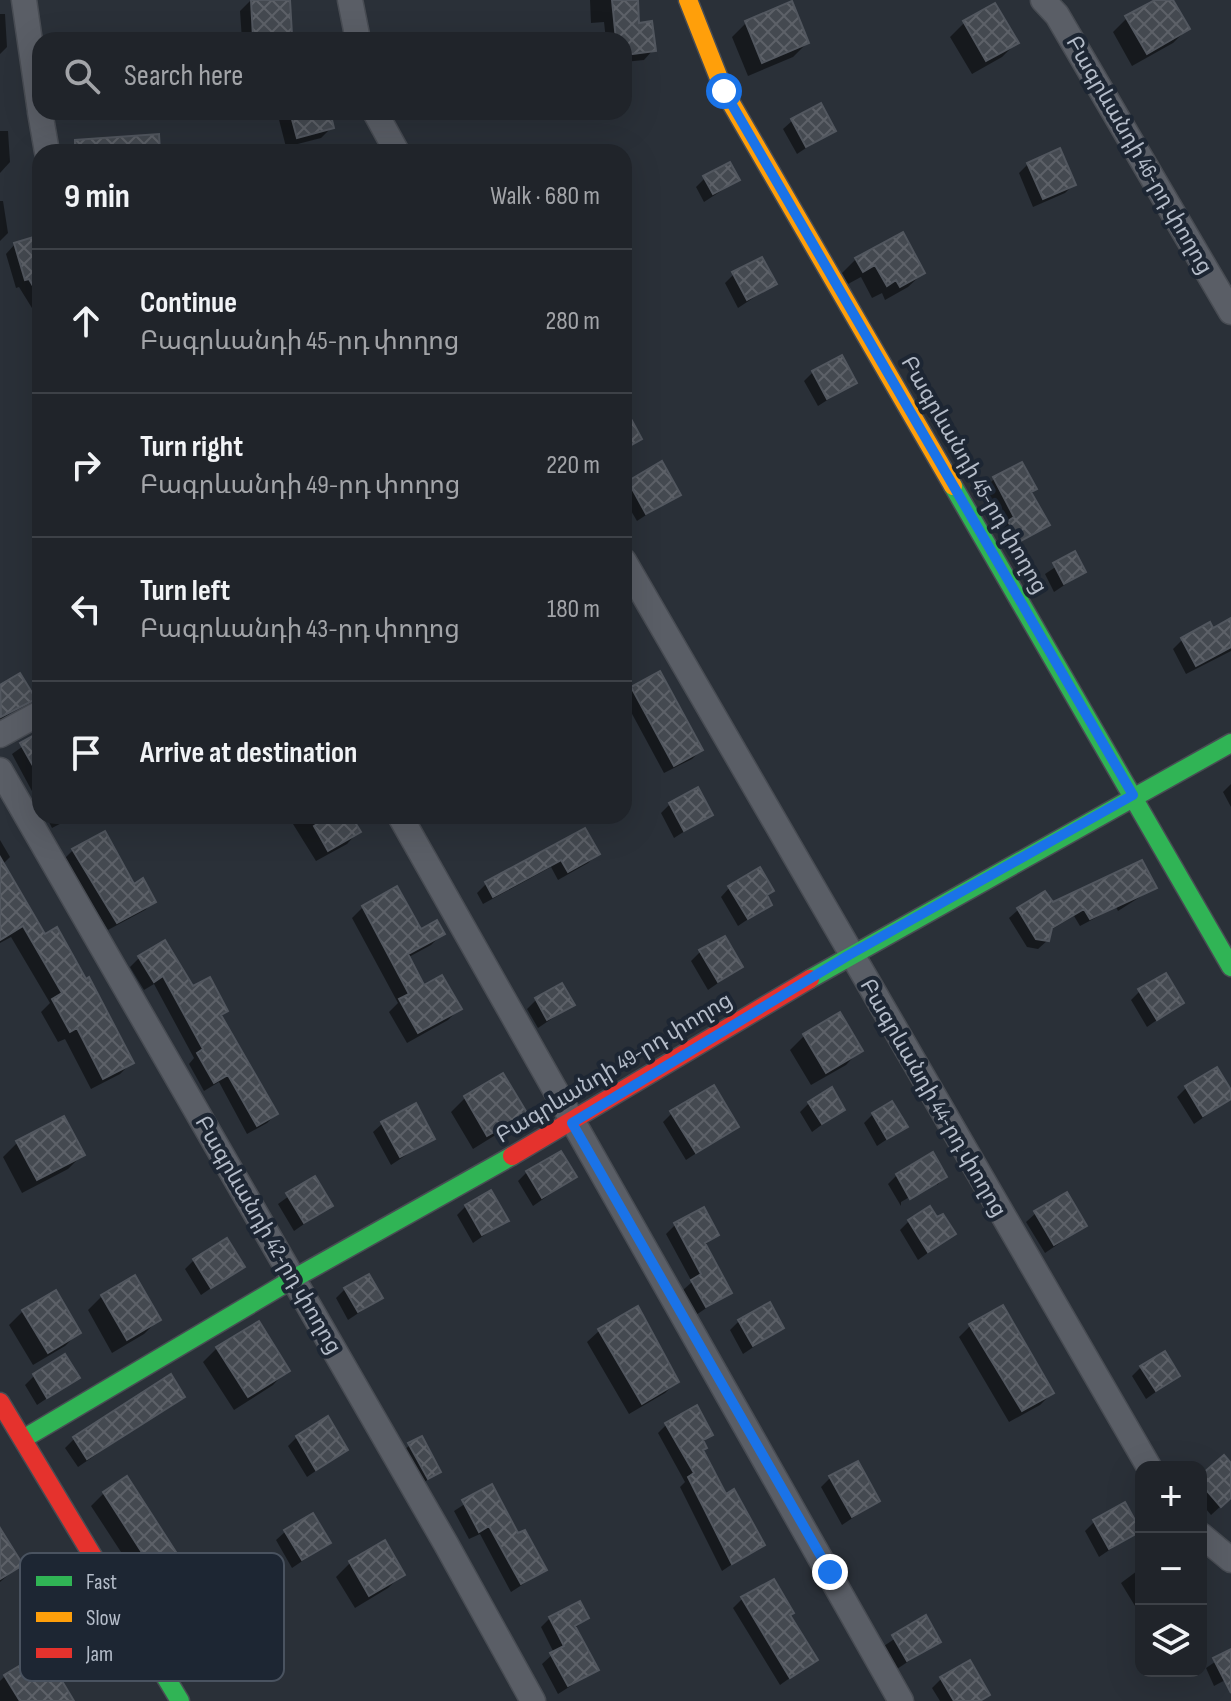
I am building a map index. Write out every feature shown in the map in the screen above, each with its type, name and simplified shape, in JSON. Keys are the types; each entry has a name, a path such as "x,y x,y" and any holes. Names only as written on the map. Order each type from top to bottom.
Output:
{"street":[{"path":"24,0 32,56"},
{"path":"350,0 356,32"},
{"name":"Բագրևանդի 45-րդ փողոց","path":"688,0 724,91 1231,967"},
{"name":"Բագրևանդի 46-րդ փողոց","path":"1043,0 1057,15 1231,312"},
{"path":"41,120 46,144"},
{"path":"379,120 393,144"},
{"name":"Բագրևանդի 44-րդ փողոց","path":"632,575 849,955 1145,1461"},
{"path":"0,735 32,717"},
{"name":"Բագրևանդի 49-րդ փողոց","path":"23,1439 293,1279 572,1123 849,955 1231,743"},
{"name":"Բագրևանդի 42-րդ փողոց","path":"0,770 533,1701"},
{"path":"404,824 901,1701"},
{"path":"2,1408 91,1553"},
{"path":"1207,1540 1231,1560"},
{"path":"168,1681 180,1701"}],"building":[{"path":"251,0 290,0 292,32 253,32"},
{"path":"612,0 638,0 639,23 652,21 656,51 632,54 632,32 615,32"},
{"path":"1155,0 1173,0 1190,29 1147,54 1125,16"},
{"path":"792,1 809,43 762,63 745,21"},
{"path":"995,3 1019,43 986,61 963,21"},
{"path":"821,103 836,131 806,147 791,119"},
{"path":"292,120 332,120 334,128 297,138"},
{"path":"159,134 160,144 75,144 75,140"},
{"path":"1060,148 1076,185 1043,199 1027,163"},
{"path":"730,162 740,180 713,194 703,176"},
{"path":"903,232 925,273 900,287 896,280 887,286 875,265 863,272 855,258"},
{"path":"32,237 32,284 29,279 25,280 14,243"},
{"path":"762,257 777,284 747,300 732,272"},
{"path":"842,355 857,383 827,399 812,371"},
{"path":"632,421 642,439 632,445"},
{"path":"662,461 681,495 646,514 632,488 632,479"},
{"path":"1022,462 1037,489 1031,492 1050,525 1019,542 1008,521 1014,517 993,477"},
{"path":"1075,551 1086,572 1064,584 1053,563"},
{"path":"1231,618 1231,647 1196,666 1181,638 1210,622 1213,628"},
{"path":"660,671 703,750 674,766 632,686"},
{"path":"20,673 32,692 32,701 1,717 0,685"},
{"path":"32,736 32,764 20,743"},
{"path":"698,787 713,815 684,831 669,803"},
{"path":"356,824 361,832 328,851 314,826"},
{"path":"585,828 600,854 568,872 561,860 493,897 485,882"},
{"path":"105,831 134,884 143,878 156,902 117,923 72,849"},
{"path":"0,857 45,934 57,927 86,979 89,977 134,1063 103,1079 77,1028 70,1032 52,999 62,993 23,926 0,940"},
{"path":"1142,860 1157,888 1090,919 1084,909 1052,928 1049,941 1036,939 1017,908 1045,891 1053,902"},
{"path":"760,867 774,891 767,895 772,905 748,919 728,886"},
{"path":"397,886 421,929 437,920 445,934 408,954 424,985 442,975 462,1009 418,1033 399,999 409,994 362,906"},
{"path":"725,936 743,967 718,982 699,950"},
{"path":"165,940 193,986 210,977 228,1011 221,1015 278,1114 257,1126 228,1075 214,1083 197,1053 203,1049 163,976 154,982 138,956"},
{"path":"1166,973 1184,1003 1157,1020 1138,989"},
{"path":"562,983 575,1005 547,1020 535,998"},
{"path":"840,1012 863,1051 826,1073 803,1034"},
{"path":"1217,1067 1231,1090 1231,1099 1203,1116 1185,1086"},
{"path":"503,1073 527,1113 487,1136 464,1096"},
{"path":"714,1085 739,1127 696,1153 670,1111"},
{"path":"832,1087 845,1110 822,1124 808,1102"},
{"path":"892,1101 908,1127 887,1139 872,1113"},
{"path":"416,1103 435,1139 400,1157 381,1122"},
{"path":"64,1116 85,1155 37,1180 16,1141"},
{"path":"561,1151 577,1177 542,1198 526,1171"},
{"path":"933,1152 947,1177 910,1199 896,1174"},
{"path":"315,1176 333,1206 304,1223 286,1193"},
{"path":"491,1190 509,1221 482,1235 465,1205"},
{"path":"1067,1192 1087,1226 1054,1245 1034,1211"},
{"path":"930,1206 937,1217 943,1214 956,1234 928,1252 908,1220"},
{"path":"704,1207 719,1235 705,1243 732,1293 706,1307 691,1280 701,1274 674,1223"},
{"path":"227,1238 245,1267 211,1288 193,1259"},
{"path":"369,1274 383,1298 358,1312 344,1288"},
{"path":"135,1275 161,1320 127,1340 101,1295"},
{"path":"56,1290 81,1333 48,1353 22,1310"},
{"path":"770,1302 784,1328 753,1346 738,1320"},
{"path":"1003,1305 1054,1393 1022,1411 969,1324"},
{"path":"638,1306 679,1382 642,1404 598,1329"},
{"path":"259,1321 290,1371 248,1397 216,1347"},
{"path":"1165,1351 1180,1376 1156,1391 1140,1366"},
{"path":"65,1354 80,1378 47,1398 33,1374"},
{"path":"171,1374 185,1397 87,1459 73,1437"},
{"path":"697,1405 713,1435 703,1440 707,1448 703,1450 726,1494 734,1489 765,1545 732,1564 688,1477 694,1473 665,1423"},
{"path":"328,1416 348,1450 316,1470 296,1436"},
{"path":"422,1436 441,1472 428,1479 408,1443"},
{"path":"1224,1455 1231,1463 1231,1498 1221,1507 1207,1491 1207,1470"},
{"path":"858,1461 880,1501 852,1517 829,1476"},
{"path":"127,1476 177,1553 142,1553 103,1492"},
{"path":"492,1484 518,1533 525,1530 547,1570 521,1584 489,1526 479,1532 462,1500"},
{"path":"1125,1502 1135,1520 1135,1534 1109,1549 1093,1520"},
{"path":"313,1513 331,1543 302,1560 284,1530"},
{"path":"0,1528 20,1560 20,1567 0,1579"},
{"path":"385,1540 405,1575 369,1596 349,1561"},
{"path":"774,1579 794,1613 790,1615 818,1660 790,1678 741,1597"},
{"path":"580,1601 589,1618 575,1626 599,1670 568,1686 550,1653 564,1646 549,1617"},
{"path":"926,1615 941,1642 907,1661 892,1635"},
{"path":"1231,1649 1231,1693 1213,1658"},
{"path":"970,1660 990,1695 980,1701 954,1701 940,1677"},
{"path":"20,1665 20,1681 62,1681 74,1701 20,1701 4,1675"}],"traffic: fast":[{"path":"953,486 1231,967"},
{"path":"810,979 1231,743"},
{"path":"23,1439 293,1279 512,1156"},
{"path":"168,1681 180,1701"}],"traffic: slow":[{"path":"688,0 724,91 953,486"}],"traffic: jam":[{"path":"512,1156 810,979"},
{"path":"0,1402 91,1553"}],"route":[{"path":"724,91 1133,795 849,955 572,1123 830,1572"}]}
